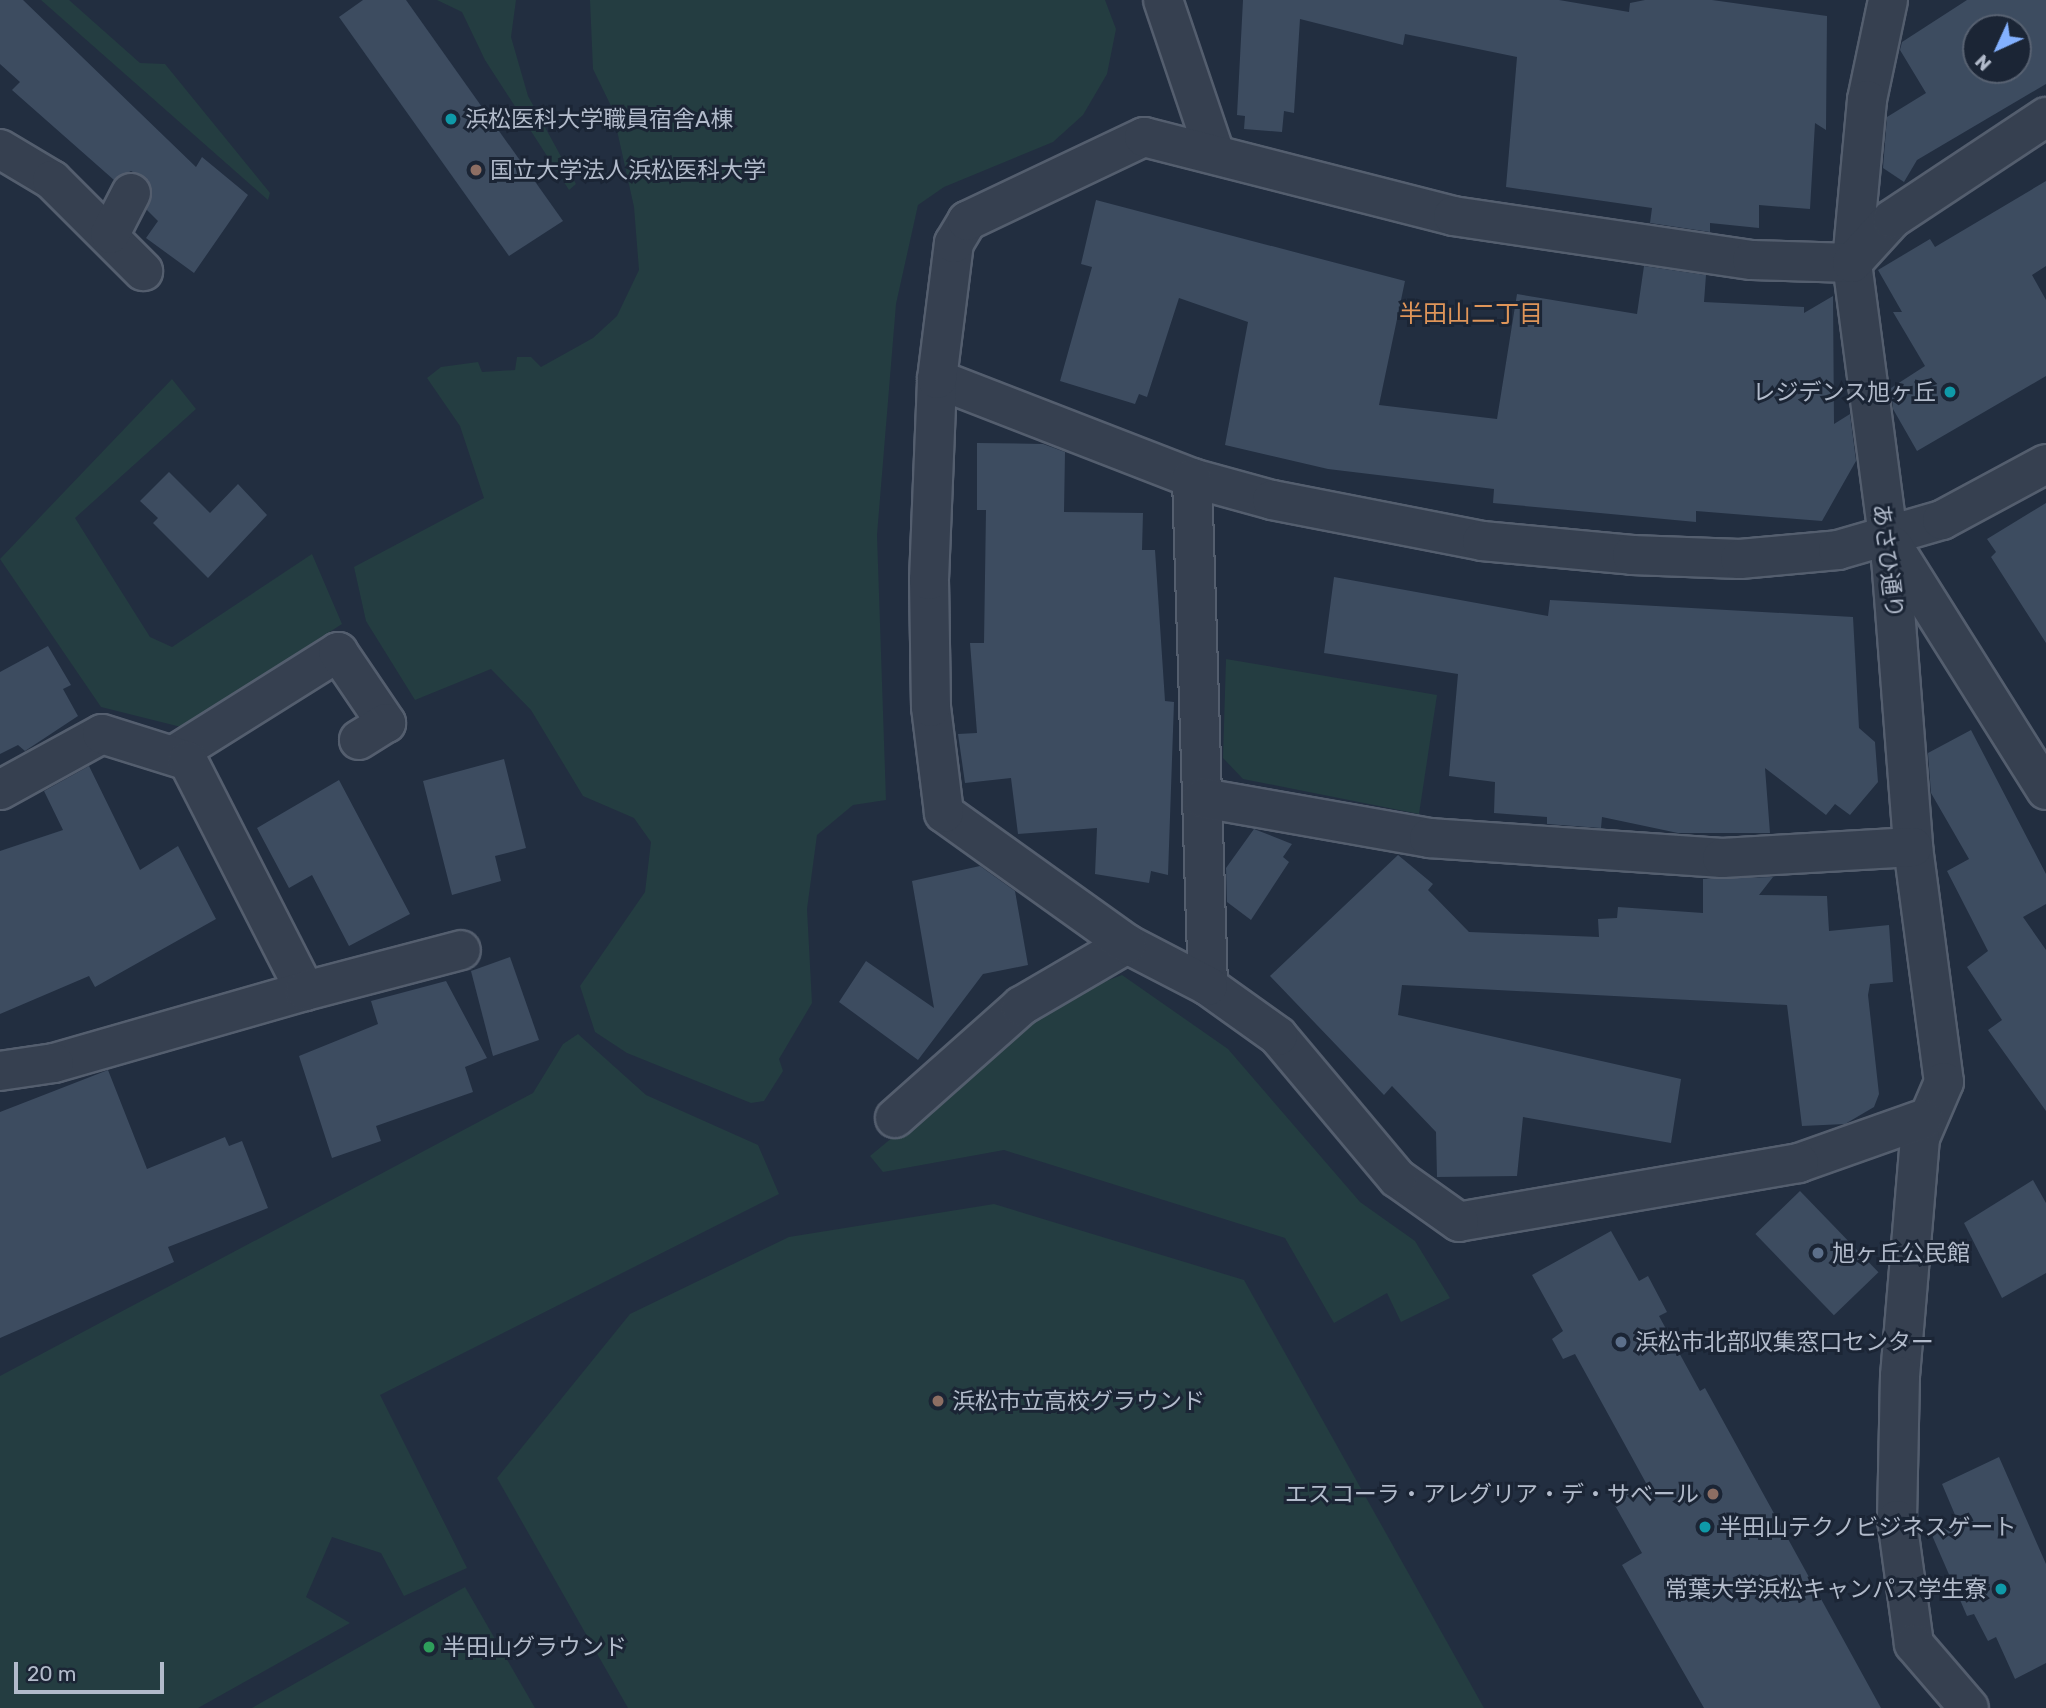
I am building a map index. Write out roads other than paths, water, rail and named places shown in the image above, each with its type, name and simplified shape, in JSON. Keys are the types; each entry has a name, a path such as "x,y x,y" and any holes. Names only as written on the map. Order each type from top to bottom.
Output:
{"street":[{"path":"1163,0 1214,151"},
{"name":"あさひ通り","path":"1888,0 1867,100 1852,262 1888,539 1913,847 1944,1082 1923,1119"},
{"path":"1969,1708 1914,1644 1899,1551 1900,1376 1923,1119 1798,1163 1459,1222 1397,1178 1278,1036 1208,986 1128,944 1062,893 958,828 937,800 929,580 937,379 954,243 967,221 1144,137 1214,151 1453,216 1740,258 1852,262 1892,219 2046,117"},
{"path":"0,149 32,163 110,234 143,271"},
{"path":"110,234 131,193"},
{"path":"937,379 1192,478 1387,526 1549,548 1740,559 1888,539 1942,520 2046,464"},
{"path":"1192,478 1208,986"},
{"path":"1888,539 2046,790"},
{"path":"174,755 338,652 386,723 359,740"},
{"path":"0,790 102,734 188,761 304,991"},
{"path":"1203,798 1429,838 1721,858 1913,847"},
{"path":"895,1118 1021,1006 1128,944"},
{"path":"0,1071 54,1063 304,991 461,950"}],"place":[{"name":"浜松医科大学職員宿舎A棟","path":"451,119"},
{"name":"国立大学法人浜松医科大学","path":"476,170"},
{"name":"レジデンス旭ヶ丘","path":"1950,392"},
{"name":"旭ヶ丘公民館","path":"1818,1253"},
{"name":"浜松市北部収集窓口センター","path":"1621,1342"},
{"name":"浜松市立高校グラウンド","path":"938,1401"},
{"name":"エスコーラ・アレグリア・デ・サベール","path":"1713,1494"},
{"name":"半田山テクノビジネスゲート","path":"1705,1527"},
{"name":"常葉大学浜松キャンパス学生寮","path":"2001,1589"},
{"name":"半田山グラウンド","path":"429,1647"}],"district":[{"name":"半田山二丁目","path":"1471,315"}]}
